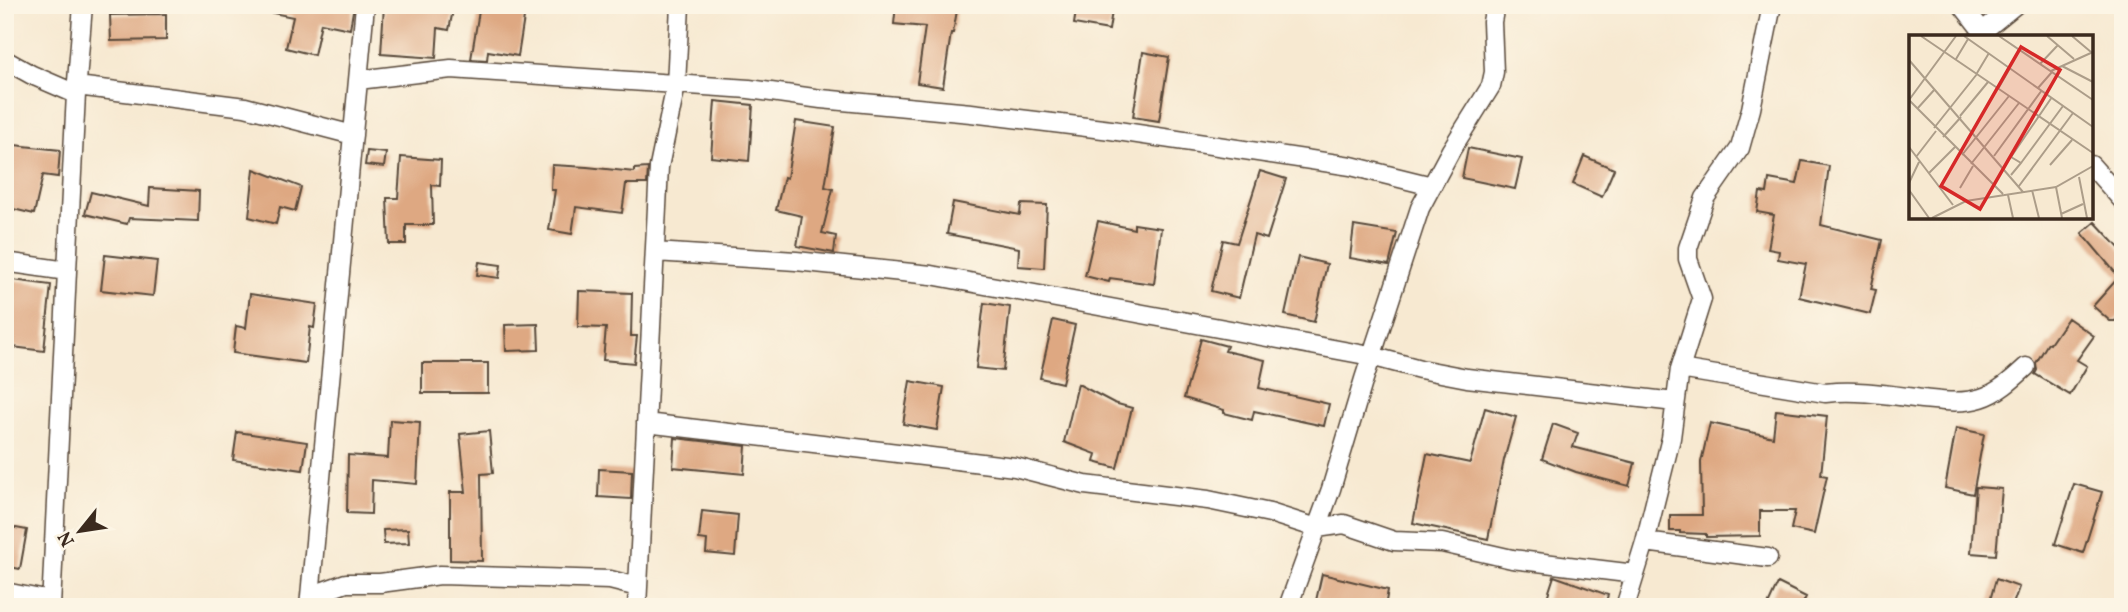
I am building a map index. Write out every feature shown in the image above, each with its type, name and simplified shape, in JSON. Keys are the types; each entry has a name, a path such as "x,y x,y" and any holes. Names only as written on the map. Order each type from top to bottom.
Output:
{"street":[{"path":"5,592 51,604 83,5"},
{"path":"309,601 365,5"},
{"path":"637,607 659,167 676,85 681,5"},
{"path":"1288,607 1331,489 1420,208 1490,86 1494,72 1492,22 1495,5"},
{"path":"1625,607 1645,542 1671,438 1680,369 1702,299 1688,259 1688,248 1705,198 1741,148 1772,5"},
{"path":"1962,5 1985,34 2015,5"},
{"path":"5,60 32,75 77,90 125,90 245,107 353,135"},
{"path":"358,80 452,69 749,89 1111,130 1351,166 1432,186"},
{"path":"2093,167 2123,201"},
{"path":"655,252 796,261 931,275 1371,356 1467,378 1675,402"},
{"path":"5,262 67,271"},
{"path":"1680,369 1825,393 1839,391 1952,402 1982,398 2004,386 2026,368"},
{"path":"646,423 1015,467 1085,485 1208,500 1270,513 1317,528 1344,524 1394,541 1442,543 1512,559 1635,574"},
{"path":"1645,542 1768,558"},
{"path":"309,601 346,583 380,583 440,575 610,580 638,587"}],"building":[{"path":"263,5 354,5 350,29 321,23 314,55 286,48 293,17 263,11"},
{"path":"384,5 454,5 449,30 438,28 436,58 381,54"},
{"path":"480,5 526,5 518,56 488,51 487,60 471,59"},
{"path":"896,5 958,5 943,87 917,83 925,27 894,24"},
{"path":"1077,5 1113,5 1109,30 1074,24"},
{"path":"166,14 166,40 111,41 110,15"},
{"path":"1143,52 1169,57 1159,121 1133,117"},
{"path":"715,101 753,105 749,161 711,157"},
{"path":"796,121 835,127 825,187 833,189 822,233 836,236 834,253 797,246 802,216 776,210 784,177 787,178"},
{"path":"5,144 60,150 58,177 43,175 34,214 5,207"},
{"path":"1468,148 1522,159 1515,189 1462,178"},
{"path":"367,151 386,153 384,167 365,165"},
{"path":"1584,156 1614,169 1602,197 1573,184"},
{"path":"401,157 441,160 440,186 432,185 433,225 406,225 406,244 389,244 387,198 398,198"},
{"path":"1802,161 1829,166 1821,225 1882,240 1871,289 1876,290 1870,314 1799,297 1806,264 1778,259 1779,251 1768,249 1774,215 1757,212 1760,192 1767,193 1769,179 1797,184"},
{"path":"552,165 634,172 634,169 648,168 647,184 626,184 622,213 576,207 572,234 549,230 555,190 551,190"},
{"path":"254,169 301,187 295,211 280,207 276,224 249,217"},
{"path":"1260,171 1286,179 1267,239 1254,235 1239,298 1211,291 1223,240 1237,243"},
{"path":"150,188 199,191 198,221 129,218 127,224 85,214 91,192 149,206"},
{"path":"953,202 1020,215 1021,204 1047,205 1044,268 1018,266 1019,248 947,234"},
{"path":"1098,221 1134,229 1134,224 1161,228 1154,284 1110,278 1109,282 1085,276"},
{"path":"2095,222 2123,252 2123,312 2115,321 2110,321 2093,306 2119,277 2082,233"},
{"path":"1354,226 1397,233 1389,265 1350,258"},
{"path":"105,255 157,261 153,296 101,290"},
{"path":"1298,257 1327,264 1314,322 1285,315"},
{"path":"479,262 501,265 499,278 477,275"},
{"path":"5,279 51,285 44,351 5,346"},
{"path":"579,291 632,293 631,336 637,336 634,363 603,360 606,328 578,327"},
{"path":"250,294 317,304 314,328 310,327 306,363 233,353 236,326 246,328"},
{"path":"984,303 1010,307 1003,371 976,368"},
{"path":"2068,318 2094,336 2077,360 2087,366 2070,395 2035,374 2036,363"},
{"path":"1053,320 1075,325 1062,383 1040,378"},
{"path":"538,324 539,350 506,351 505,325"},
{"path":"1201,339 1227,346 1225,351 1265,360 1259,388 1329,404 1324,426 1254,411 1252,420 1184,398"},
{"path":"422,363 488,363 488,393 422,393"},
{"path":"910,381 944,387 937,430 903,424"},
{"path":"1078,384 1114,403 1132,408 1117,468 1094,462 1096,454 1064,442"},
{"path":"1485,408 1516,417 1488,539 1413,523 1427,454 1470,463"},
{"path":"1776,410 1827,416 1821,475 1827,476 1814,534 1791,529 1795,511 1760,511 1760,536 1706,537 1706,534 1670,531 1670,515 1702,515 1701,462 1710,423 1773,437"},
{"path":"390,420 420,422 417,484 372,480 371,514 347,513 348,455 388,458"},
{"path":"1553,424 1578,433 1573,447 1635,463 1629,486 1576,472 1542,459"},
{"path":"1956,428 1984,434 1973,494 1945,488"},
{"path":"489,431 493,473 481,474 482,561 450,560 450,492 466,492 460,434"},
{"path":"237,432 307,442 303,470 233,460"},
{"path":"675,438 746,446 744,474 673,467"},
{"path":"599,469 632,471 631,499 598,497"},
{"path":"2074,484 2102,492 2083,553 2055,544"},
{"path":"1976,487 2002,489 1996,555 1971,553"},
{"path":"702,511 738,515 735,556 706,553 707,540 699,539"},
{"path":"5,526 27,530 20,569 5,566"},
{"path":"408,529 409,543 384,544 383,530"},
{"path":"1322,574 1388,590 1385,607 1315,605"},
{"path":"1554,576 1608,595 1604,607 1544,607"},
{"path":"1996,579 2019,587 2012,607 1988,607"},
{"path":"1778,583 1806,597 1801,607 1767,607"}]}
